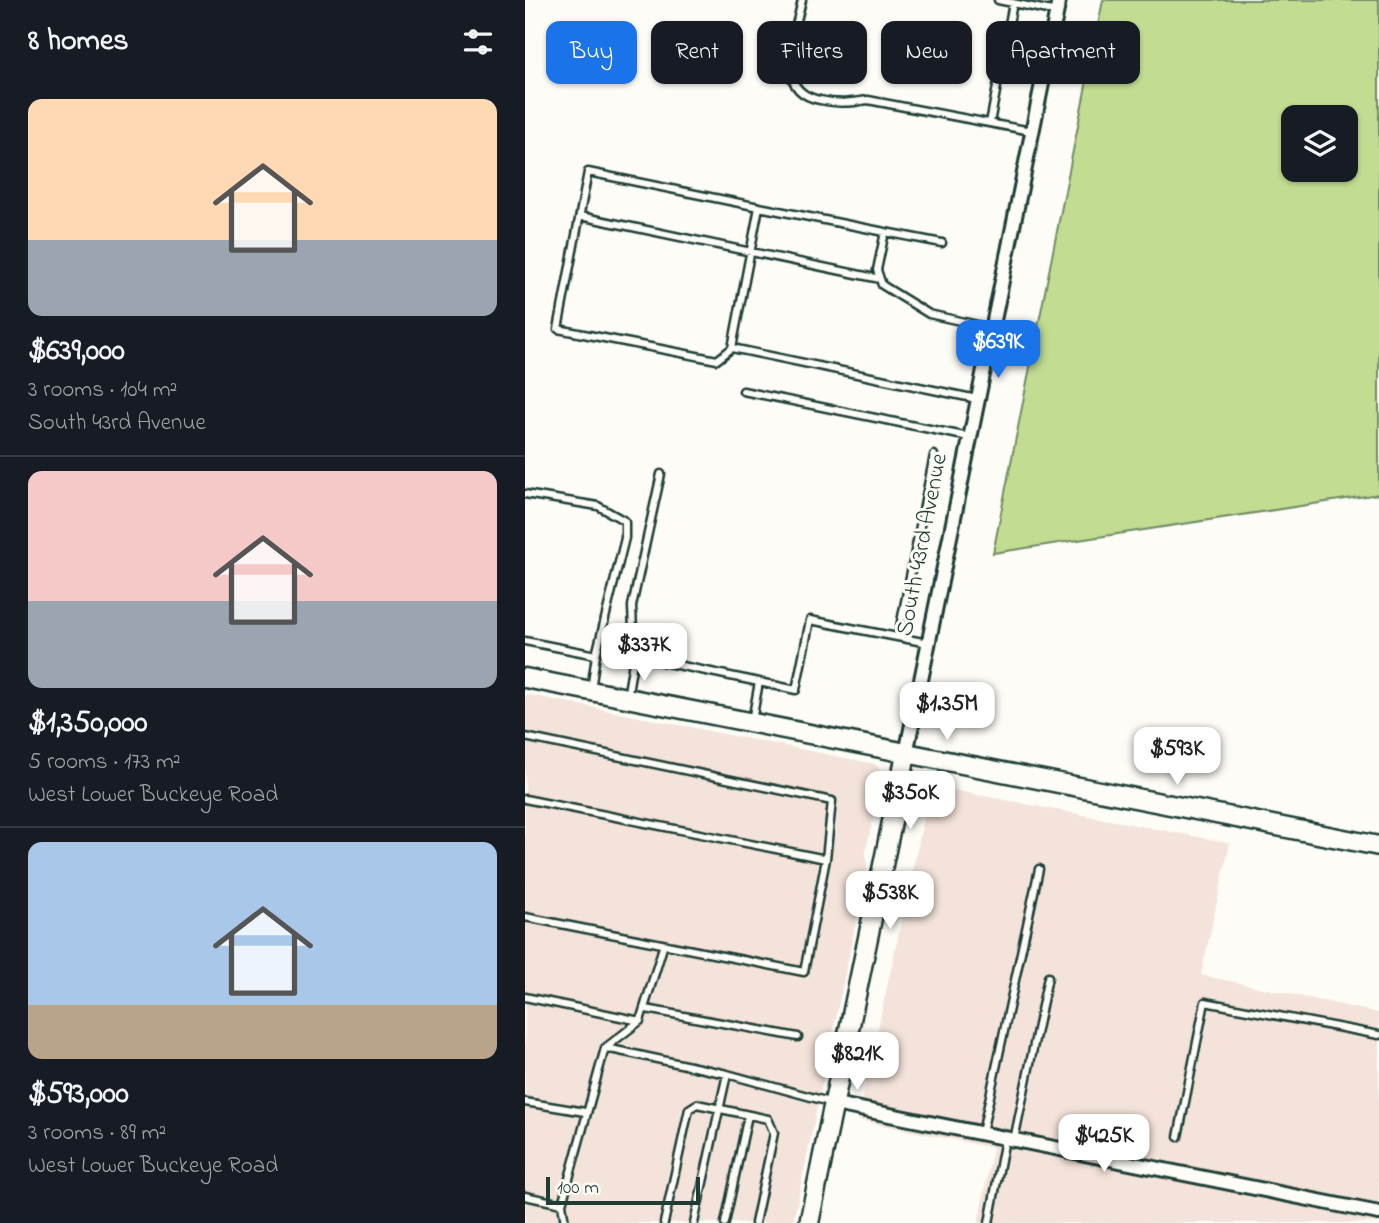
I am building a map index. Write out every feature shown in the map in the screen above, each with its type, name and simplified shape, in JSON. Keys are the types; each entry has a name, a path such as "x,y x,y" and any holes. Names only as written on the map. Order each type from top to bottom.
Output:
{"main road":[{"path":"525,678 1379,846"},
{"name":"South 43rd Avenue","path":"809,1223 905,754"}],"street":[{"name":"South 43rd Avenue","path":"905,754 1058,6"},
{"path":"835,1104 1379,1213"}],"lane":[{"path":"802,0 789,66 791,82 804,97 843,105 868,100 1031,131"},
{"path":"998,0 1058,6"},
{"path":"990,123 1013,3"},
{"path":"759,207 731,348 717,360 558,329 588,172 942,243"},
{"path":"579,216 880,279"},
{"path":"885,232 877,271 882,285 900,299 929,314 991,328"},
{"path":"731,348 977,399"},
{"path":"743,391 969,437"},
{"path":"898,637 933,455"},
{"path":"627,699 634,656 632,606 661,474"},
{"path":"525,494 598,506 625,521 625,538 596,655 591,691"},
{"path":"634,656 796,690 810,621 928,643"},
{"path":"525,641 596,655"},
{"path":"751,724 759,682"},
{"path":"525,737 832,801 826,859 804,972 663,947 525,918"},
{"path":"525,799 826,859"},
{"path":"982,1133 1039,869"},
{"path":"565,1223 562,1204 585,1112 605,1048 640,1021 646,1009 663,947"},
{"path":"989,1223 1048,977"},
{"path":"525,997 640,1021"},
{"path":"1178,1138 1205,1002 1379,1035"},
{"path":"646,1009 798,1037"},
{"path":"605,1048 727,1074 835,1104"},
{"path":"695,1223 727,1074"},
{"path":"525,1102 585,1112"},
{"path":"664,1223 689,1109 697,1104 768,1119 774,1133 755,1223"},
{"path":"725,1223 748,1115"},
{"path":"525,1196 562,1204"}],"shaded area":[{"path":"525,694 875,764 884,774 866,849 867,868 793,1223 525,1223"},
{"path":"931,786 1230,843 1201,975 1379,1013 1379,1223 978,1223 993,1148 858,1120"}],"green space":[{"path":"1103,0 1379,0 1379,494 993,553 1086,84 1140,84 1140,21 1099,21"}]}
